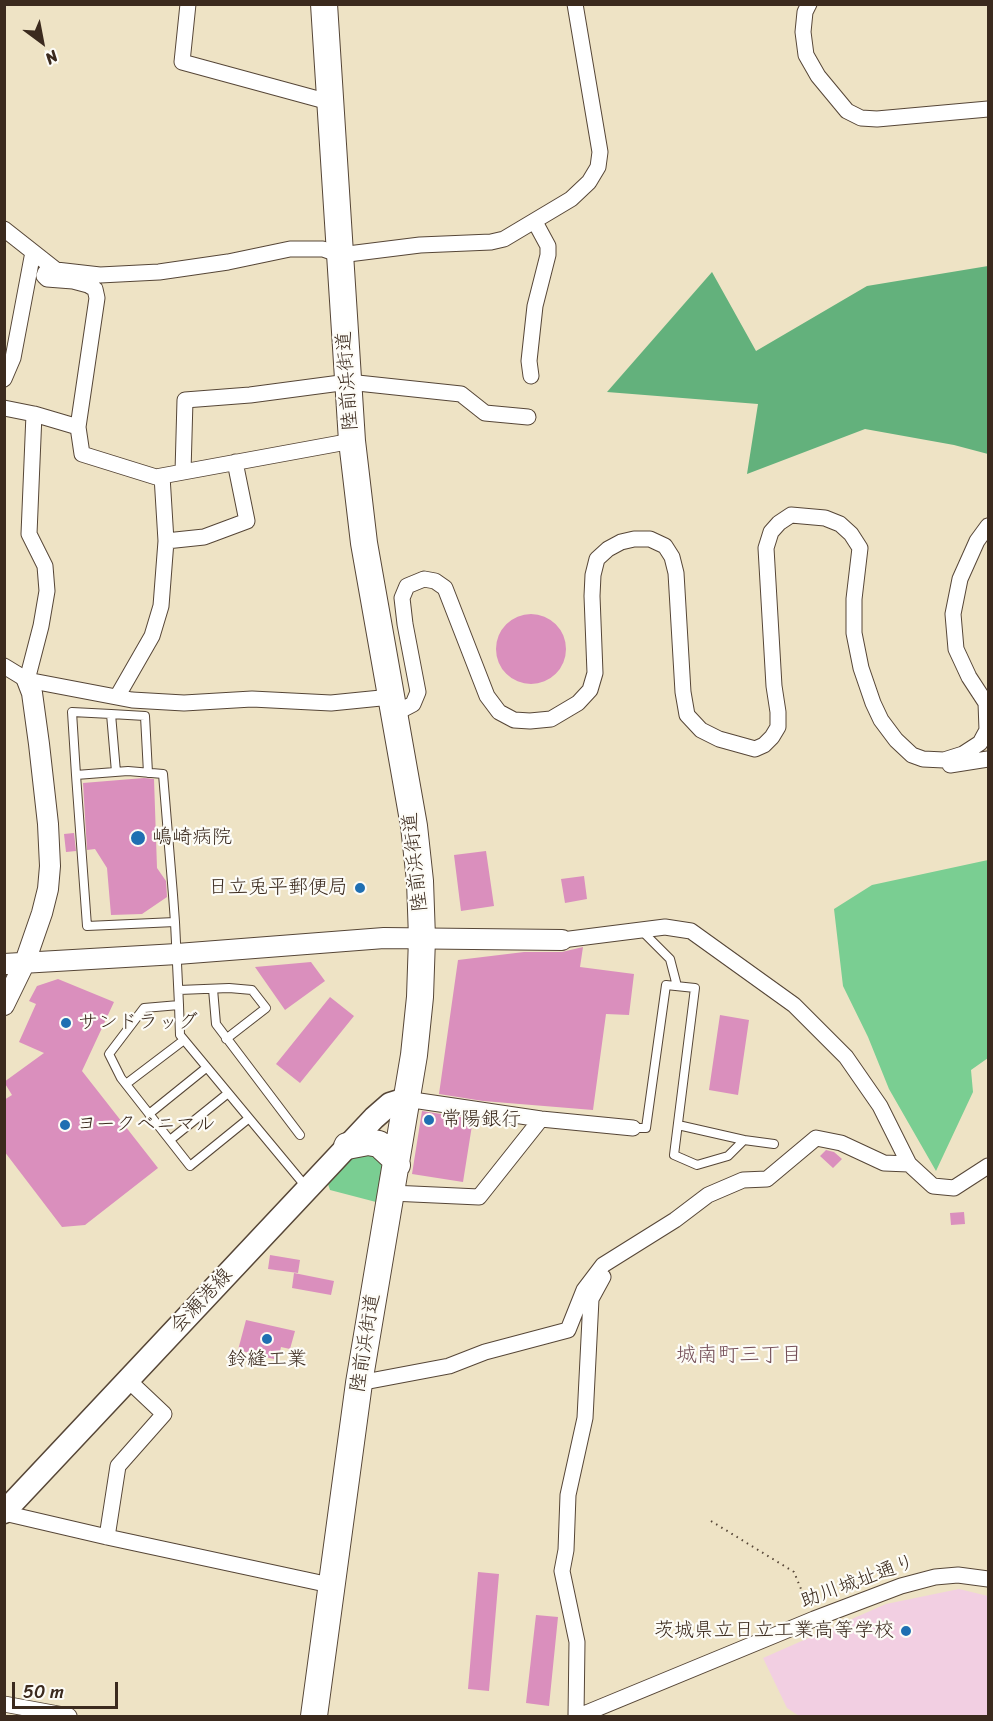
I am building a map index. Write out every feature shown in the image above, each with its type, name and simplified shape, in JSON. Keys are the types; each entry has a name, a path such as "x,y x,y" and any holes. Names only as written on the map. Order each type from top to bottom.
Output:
{"highway":[{"name":"陸前浜街道","path":"314,1716 359,1383 414,1054 419,1010 422,938 420,881 414,826 364,543 352,441 324,4"},
{"path":"347,1146 368,1142 378,1144 393,1157 397,1165"}],"main road":[{"name":"会瀬港線","path":"4,1513 347,1146 383,1109 398,1100 406,1099"}],"street":[{"path":"188,4 182,62 329,102"},
{"path":"352,441 156,477 82,454 78,427 96,298 95,289 73,281 47,279 44,276 45,273 56,270 100,276 159,272 228,262 290,249 323,249 340,255 420,245 491,242 504,239 571,199 590,182 598,167 600,152 575,4"},
{"path":"809,4 805,12 803,32 806,55 818,76 847,111 861,118 877,119 988,108"},
{"path":"531,376 530,361 535,306 548,255 548,246 535,222"},
{"path":"4,229 56,270"},
{"path":"4,379 13,358 33,252"},
{"path":"183,472 185,400 250,395 348,382 461,394 485,413 528,417"},
{"path":"4,408 78,427"},
{"path":"4,1005 25,962 42,914 48,889 50,866 48,824 32,693 24,678 41,626 47,591 45,566 29,534 34,414"},
{"path":"166,541 204,537 247,521 235,462"},
{"path":"117,697 152,636 161,606 166,541 162,476"},
{"path":"4,666 24,678 117,697 184,703 252,699 331,704 413,704 418,692 402,598 407,586 424,579 435,581 445,588 487,696 499,712 514,720 551,719 578,703 590,690 595,673 592,596 593,575 597,559 608,549 621,542 634,538 650,539 666,546 672,557 676,573 683,692 687,716 701,730 719,739 755,749 764,745 778,727 766,548 771,532 791,515 825,518 840,524 852,534 860,548 854,600 854,633 861,668 881,720 896,740 918,762 933,767 988,759"},
{"path":"912,755 923,759 944,760 963,754 980,743 987,730 986,703 969,677 956,649 953,614 960,579 977,541 988,526"},
{"path":"4,681 24,678"},
{"path":"4,964 177,954 384,938 562,940 665,927 691,931 794,1005 846,1057 880,1106 909,1164 933,1186 954,1188 988,1166"},
{"path":"406,1099 541,1119 633,1128"},
{"path":"391,1193 479,1197 541,1119"},
{"path":"359,1383 449,1366 485,1352 568,1330 584,1290 603,1265 675,1220 708,1195 743,1180 767,1179 816,1138 841,1143 884,1163 909,1164"},
{"path":"578,1716 577,1642 562,1571 566,1550 568,1495 585,1418 591,1299 613,1259"},
{"path":"107,1537 118,1466 164,1414 128,1380"},
{"path":"4,1513 330,1585"},
{"name":"助川城址通り","path":"578,1716 814,1619 901,1586 935,1577 958,1575 988,1579"},
{"path":"7,1708 69,1716"}],"lane":[{"path":"148,773 145,716 72,712 87,926 175,922"},
{"path":"111,714 116,772"},
{"path":"76,775 116,772 163,774 175,922 180,1035 307,1189"},
{"path":"642,931 670,959 677,986"},
{"path":"633,1128 646,1128 666,985 677,986 695,988 674,1155 697,1164 728,1156 744,1140"},
{"path":"213,989 216,1024 300,1135"},
{"path":"179,990 252,990 266,1008 226,1039"},
{"path":"179,1005 144,1008 109,1054 126,1084 190,1166 248,1119"},
{"path":"126,1084 184,1040"},
{"path":"149,1114 206,1068"},
{"path":"170,1140 227,1094"},
{"path":"678,1125 744,1140 774,1144"}],"path":[{"path":"711,1521 794,1572 814,1619"}],"shaded area":[{"name":"茨城県立日立工業高等学校","path":"959,1589 988,1596 988,1716 799,1716 787,1708 763,1658 886,1604"}],"green space":[{"path":"988,266 988,454 954,445 865,429 747,474 758,404 607,392 712,272 756,351 867,286"},
{"path":"988,860 988,1058 971,1070 973,1092 936,1171 889,1089 868,1037 843,986 834,909 872,885"},
{"path":"351,1151 372,1152 385,1162 376,1202 330,1190 326,1178"}],"building":[{"path":"531,614 544,617 556,624 563,636 566,649 563,662 556,674 544,681 531,684 518,681 506,674 499,662 496,649 499,636 506,624 518,617"},
{"path":"154,779 157,868 166,881 167,897 142,914 111,915 107,868 95,849 87,850 83,783"},
{"path":"74,833 76,851 66,852 64,834"},
{"path":"486,851 494,906 461,911 454,855"},
{"path":"584,876 587,899 565,903 561,879"},
{"path":"583,947 580,967 634,974 629,1015 606,1014 593,1110 483,1101 439,1094 458,960 524,952 562,952"},
{"path":"311,962 325,981 285,1010 255,967"},
{"name":"ヨークベニマル","path":"58,979 114,1002 82,1071 158,1168 85,1225 62,1227 4,1151 4,1100 12,1095 4,1082 44,1053 19,1042 36,1004 29,1001 37,986"},
{"path":"330,997 354,1016 300,1083 276,1064"},
{"path":"720,1015 749,1020 738,1095 709,1090"},
{"path":"422,1111 473,1119 463,1182 412,1174"},
{"path":"826,1150 834,1152 842,1159 833,1168 820,1156"},
{"path":"964,1212 965,1224 951,1225 950,1213"},
{"path":"270,1255 300,1260 298,1273 268,1269"},
{"path":"294,1273 334,1281 331,1295 292,1288"},
{"name":"鈴縫工業","path":"246,1320 295,1331 290,1349 281,1347 278,1360 238,1350"},
{"path":"478,1572 499,1574 489,1691 468,1689"},
{"path":"536,1615 558,1617 549,1706 526,1703"}],"place":[{"name":"嶋崎病院","path":"138,838"},
{"name":"日立兎平郵便局","path":"360,888"},
{"name":"サンドラッグ","path":"66,1023"},
{"name":"常陽銀行","path":"429,1120"},
{"name":"ヨークベニマル","path":"65,1125"},
{"name":"鈴縫工業","path":"267,1339"},
{"name":"茨城県立日立工業高等学校","path":"906,1631"}],"district":[{"name":"城南町三丁目","path":"739,1356"}]}
